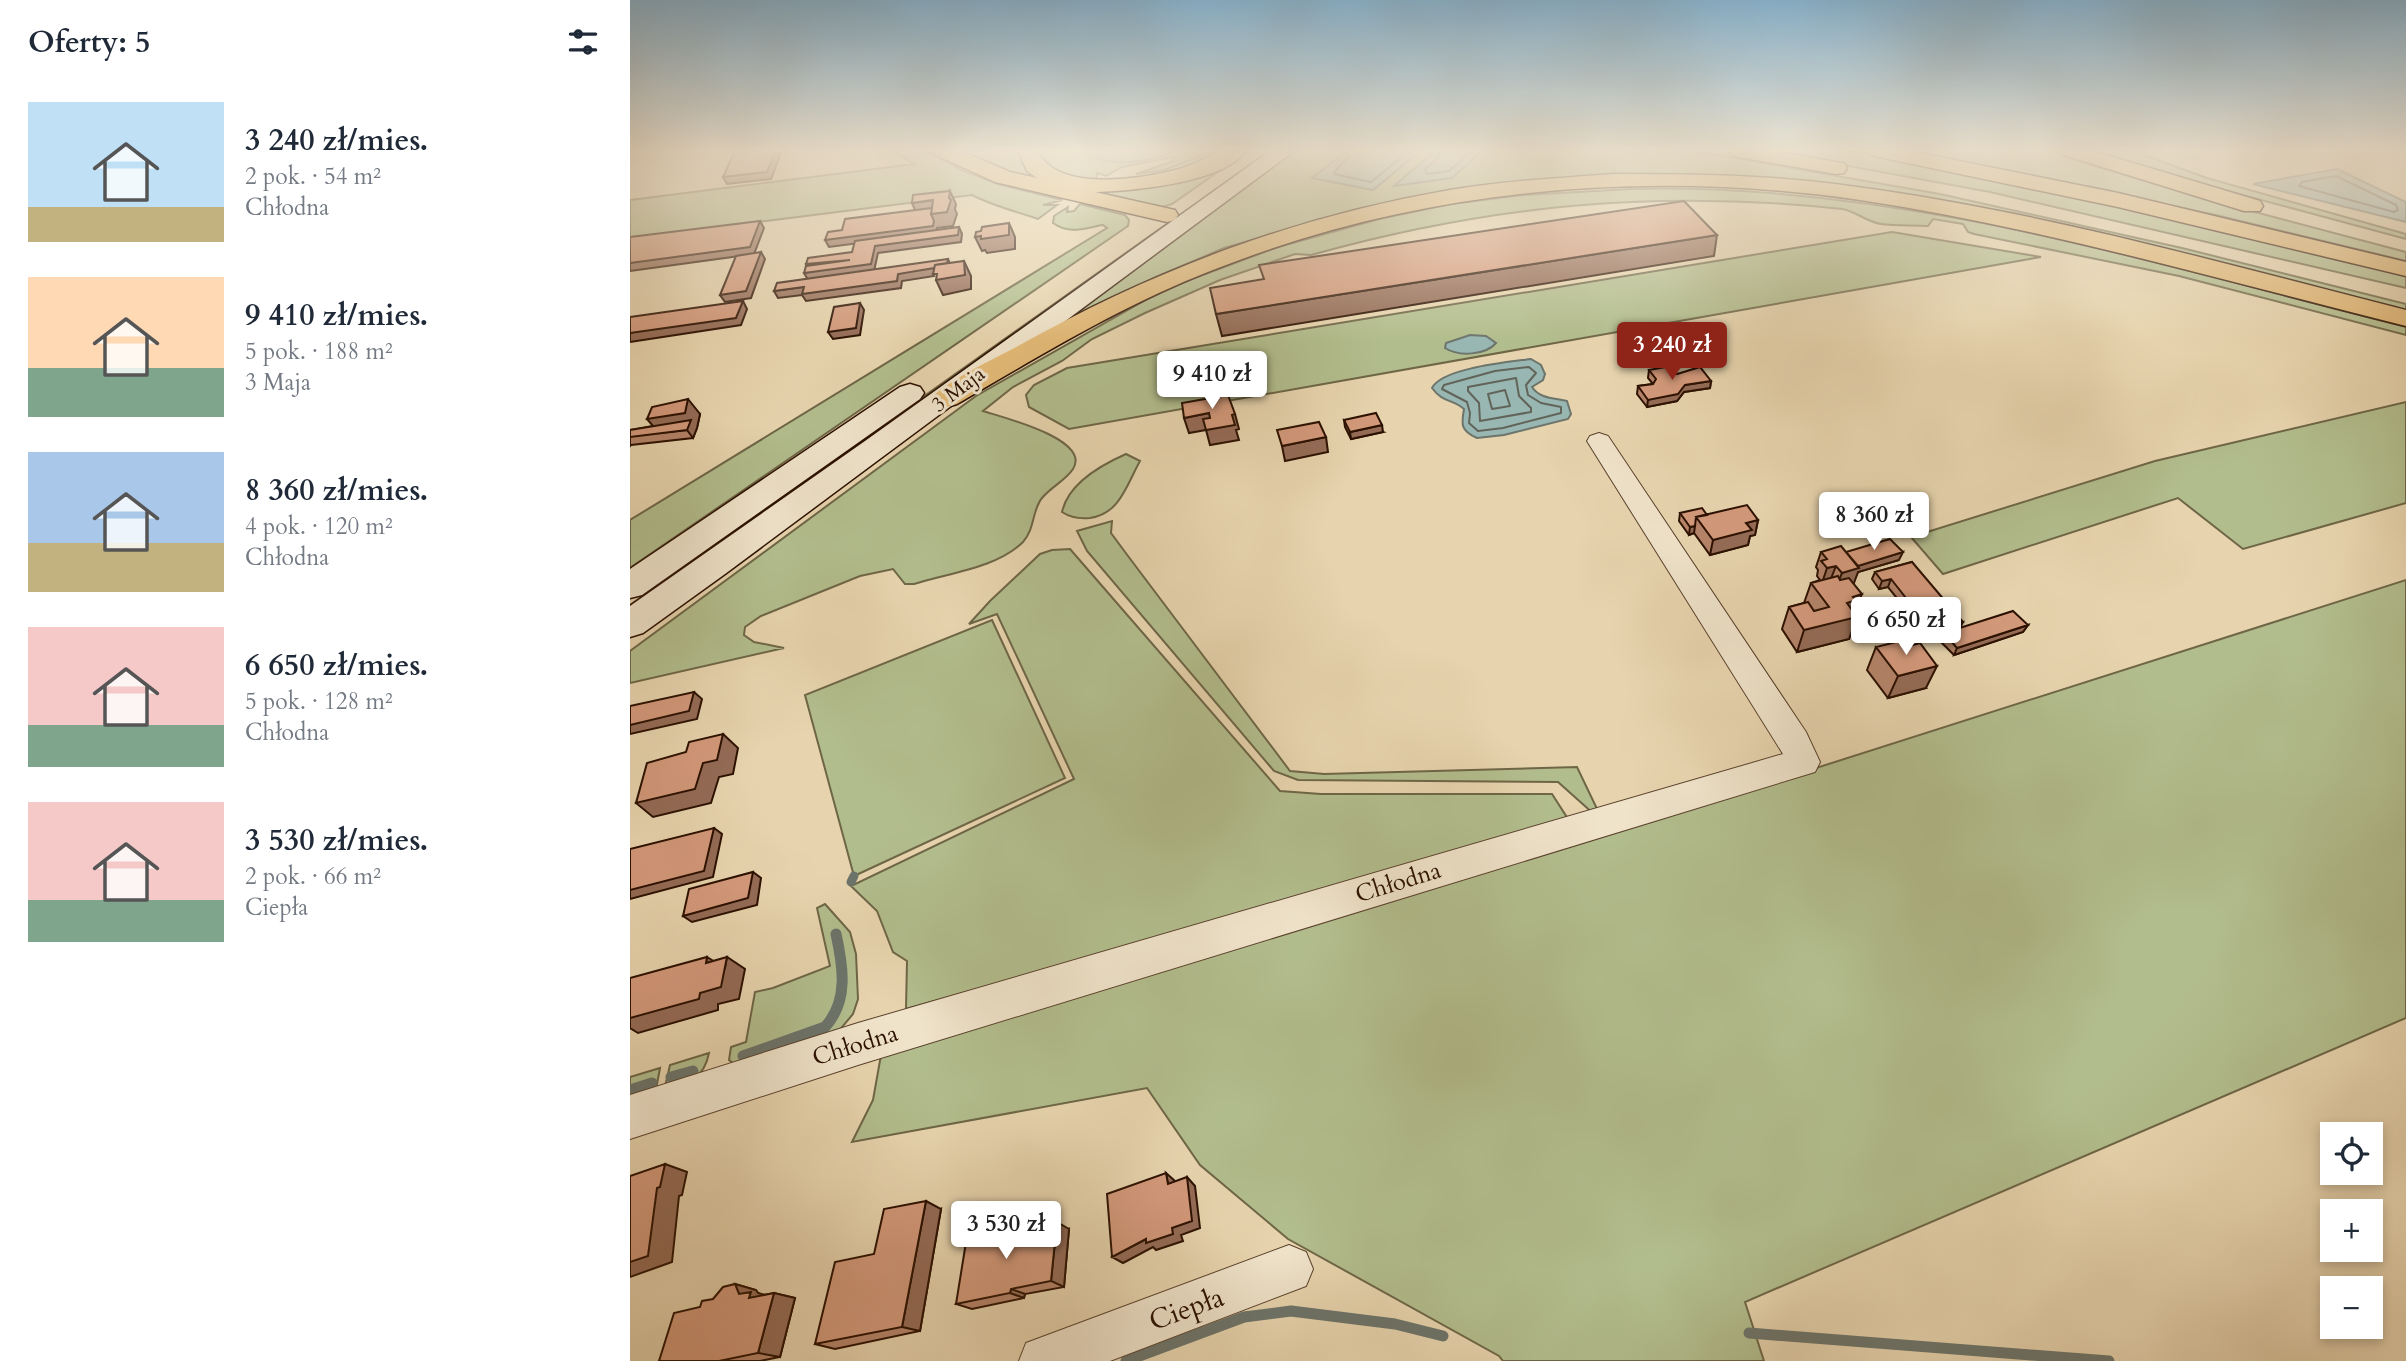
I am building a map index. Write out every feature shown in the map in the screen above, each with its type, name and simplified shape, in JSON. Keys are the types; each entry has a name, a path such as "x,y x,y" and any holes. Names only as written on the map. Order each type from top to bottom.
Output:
{"highway":[{"path":"947,398 1114,304 1185,271 1244,249 1364,215"},
{"path":"1974,215 2082,237 2406,318"},
{"path":"2061,215 2359,283"},
{"path":"2178,215 2406,270"},
{"path":"2355,234 2406,248"}],"main road":[{"name":"3 Maja","path":"630,586 1167,215"},
{"name":"3 Maja","path":"630,624 1198,215"}],"street":[{"name":"Chłodna","path":"630,1116 858,1044 1803,762 1794,741 1599,441"},
{"name":"Ciepła","path":"1044,1361 1289,1269"}],"green space":[{"path":"630,215 817,215 630,238"},
{"path":"1025,215 1044,215 1038,219"},
{"path":"1123,215 1129,220 1128,226 630,568 630,520 1107,228 1103,225 1065,229 1053,223 1054,216"},
{"path":"1208,215 1343,215 1224,248 1154,278 1048,331"},
{"path":"1401,215 1499,215 1377,238 1311,255 1295,254 1220,280 1092,339 1062,361 1013,387 983,411 1024,424 1058,439 1069,448 1075,458 1070,473 1039,503 1027,537 1012,551 986,564 914,584 905,584 893,569 860,576 761,616 745,627 744,635 754,642 784,648 630,683 630,651 976,396 1165,289 1278,247"},
{"path":"1857,215 1934,215 2023,231 2406,327 2406,335 2179,276 1974,234 1968,232 1963,224 1933,219 1928,226 1876,223"},
{"path":"1952,215 2032,215 2182,248 2406,304 2406,312 2128,243"},
{"path":"2088,215 2157,215 2267,239 2406,275 2406,288"},
{"path":"2214,215 2265,215 2406,252 2406,261"},
{"path":"2315,215 2337,215 2406,234 2406,239"},
{"path":"1178,218 630,612 630,605"},
{"path":"1892,232 2041,257 1069,429 1029,407 1026,395 1034,385 1067,368"},
{"path":"2406,402 2406,503 2243,549 2178,498 1943,574 1911,537 2155,461"},
{"path":"1126,454 1140,461 1121,497 1109,511 1086,518 1072,517 1062,512 1065,502 1078,484 1096,470"},
{"path":"1112,521 1111,533 1290,771 1324,774 1577,767 1599,813 1595,815 1558,782 1298,780 1274,771 1087,551 1077,531"},
{"path":"1070,549 1280,791 1321,794 1552,794 1570,822 906,1009 907,961 893,952 877,911 851,886 1074,779 997,614 969,624 1040,554"},
{"path":"2406,580 2406,1018 1745,1302 1764,1361 1503,1361 1499,1356 1288,1239 1200,1165 1147,1088 852,1142 873,1100 881,1055 1609,834"},
{"path":"992,620 1065,778 854,876 805,695"},
{"path":"825,904 850,932 856,954 858,999 853,1014 838,1032 741,1069 729,1060 731,1047 746,1042 755,992 773,988 830,966 817,908"},
{"path":"709,1053 699,1075 680,1086 664,1091 670,1065"},
{"path":"660,1068 655,1095 630,1102 630,1077"}],"water":[{"path":"2376,215 2406,215 2406,222"},
{"path":"1470,335 1486,336 1496,343 1486,350 1472,353 1457,353 1445,348 1446,343"},
{"path":"1531,359 1541,365 1545,374 1543,380 1532,387 1543,396 1567,401 1571,414 1568,419 1504,435 1477,438 1463,427 1464,409 1440,396 1432,388 1438,381 1462,371"}],"building":[{"path":"880,215 931,215 934,221 933,226 825,240 828,232 842,230 845,219"},
{"path":"1594,215 1697,215 1717,235 1216,314 1210,288 1264,279 1259,265"},
{"path":"760,221 750,247 630,263 630,237"},
{"path":"1009,223 1009,235 981,239 981,236 975,237 982,227"},
{"path":"959,227 958,235 875,246 871,264 804,273 806,266 850,260 806,264 808,258 852,252 855,241"},
{"path":"761,252 746,291 720,295 736,256"},
{"path":"948,259 947,263 935,265 934,268 898,274 897,281 802,294 804,287 774,291 777,283"},
{"path":"964,261 965,275 936,280 937,274 933,274 935,265"},
{"path":"743,301 736,318 630,333 630,317"},
{"path":"860,303 856,328 828,332 834,307"},
{"path":"1671,366 1677,374 1700,367 1711,381 1685,385 1678,394 1648,400 1638,386 1653,384 1656,379 1649,370"},
{"path":"1228,395 1235,414 1232,415 1235,425 1206,430 1203,419 1210,418 1209,413 1184,418 1182,403"},
{"path":"688,399 685,413 647,419 652,407"},
{"path":"1376,413 1382,425 1350,432 1344,420"},
{"path":"691,420 687,430 630,437 630,430"},
{"path":"1319,422 1326,437 1282,446 1277,430"},
{"path":"1747,505 1758,520 1746,523 1752,530 1713,540 1696,517"},
{"path":"1702,508 1707,515 1696,517 1695,526 1690,527 1680,513"},
{"path":"1890,539 1903,552 1858,566 1846,552"},
{"path":"1841,546 1859,568 1842,573 1836,566 1827,568 1821,561 1827,559 1821,552"},
{"path":"1912,562 1963,622 1932,631 1891,579 1882,581 1875,572"},
{"path":"1838,576 1840,580 1849,578 1862,594 1847,603 1857,617 1804,630 1789,607 1808,602 1814,611 1829,607 1811,583"},
{"path":"2013,611 2028,625 1957,648 1944,633"},
{"path":"1904,640 1909,646 1920,643 1937,666 1898,676 1876,647"},
{"path":"694,692 689,711 630,725 630,706"},
{"path":"723,734 717,760 703,763 695,789 636,803 647,763 686,752 689,742"},
{"path":"714,828 704,871 630,890 630,849"},
{"path":"753,872 748,898 683,916 689,889"},
{"path":"707,957 706,963 727,957 721,987 700,993 699,999 630,1018 630,978"},
{"path":"665,1164 660,1187 657,1188 648,1256 630,1262 630,1176"},
{"path":"1166,1173 1168,1184 1187,1177 1192,1221 1172,1228 1173,1234 1146,1243 1146,1239 1112,1257 1107,1194"},
{"path":"926,1201 902,1327 815,1344 835,1262 874,1254 884,1209"},
{"path":"1057,1222 1051,1281 956,1304 967,1236"},
{"path":"735,1284 739,1294 751,1292 749,1298 774,1293 758,1353 719,1361 659,1361 674,1313 700,1307 702,1301 713,1299 723,1287"}],"waterway":[{"path":"851,882 854,876"},
{"path":"743,1056 825,1027 833,1017 841,995 842,983 836,934"},
{"path":"671,1077 693,1071"},
{"path":"630,1090 652,1083"},
{"path":"1126,1361 1244,1317 1291,1311 1395,1324 1443,1336"},
{"path":"1749,1333 2109,1361"}]}
